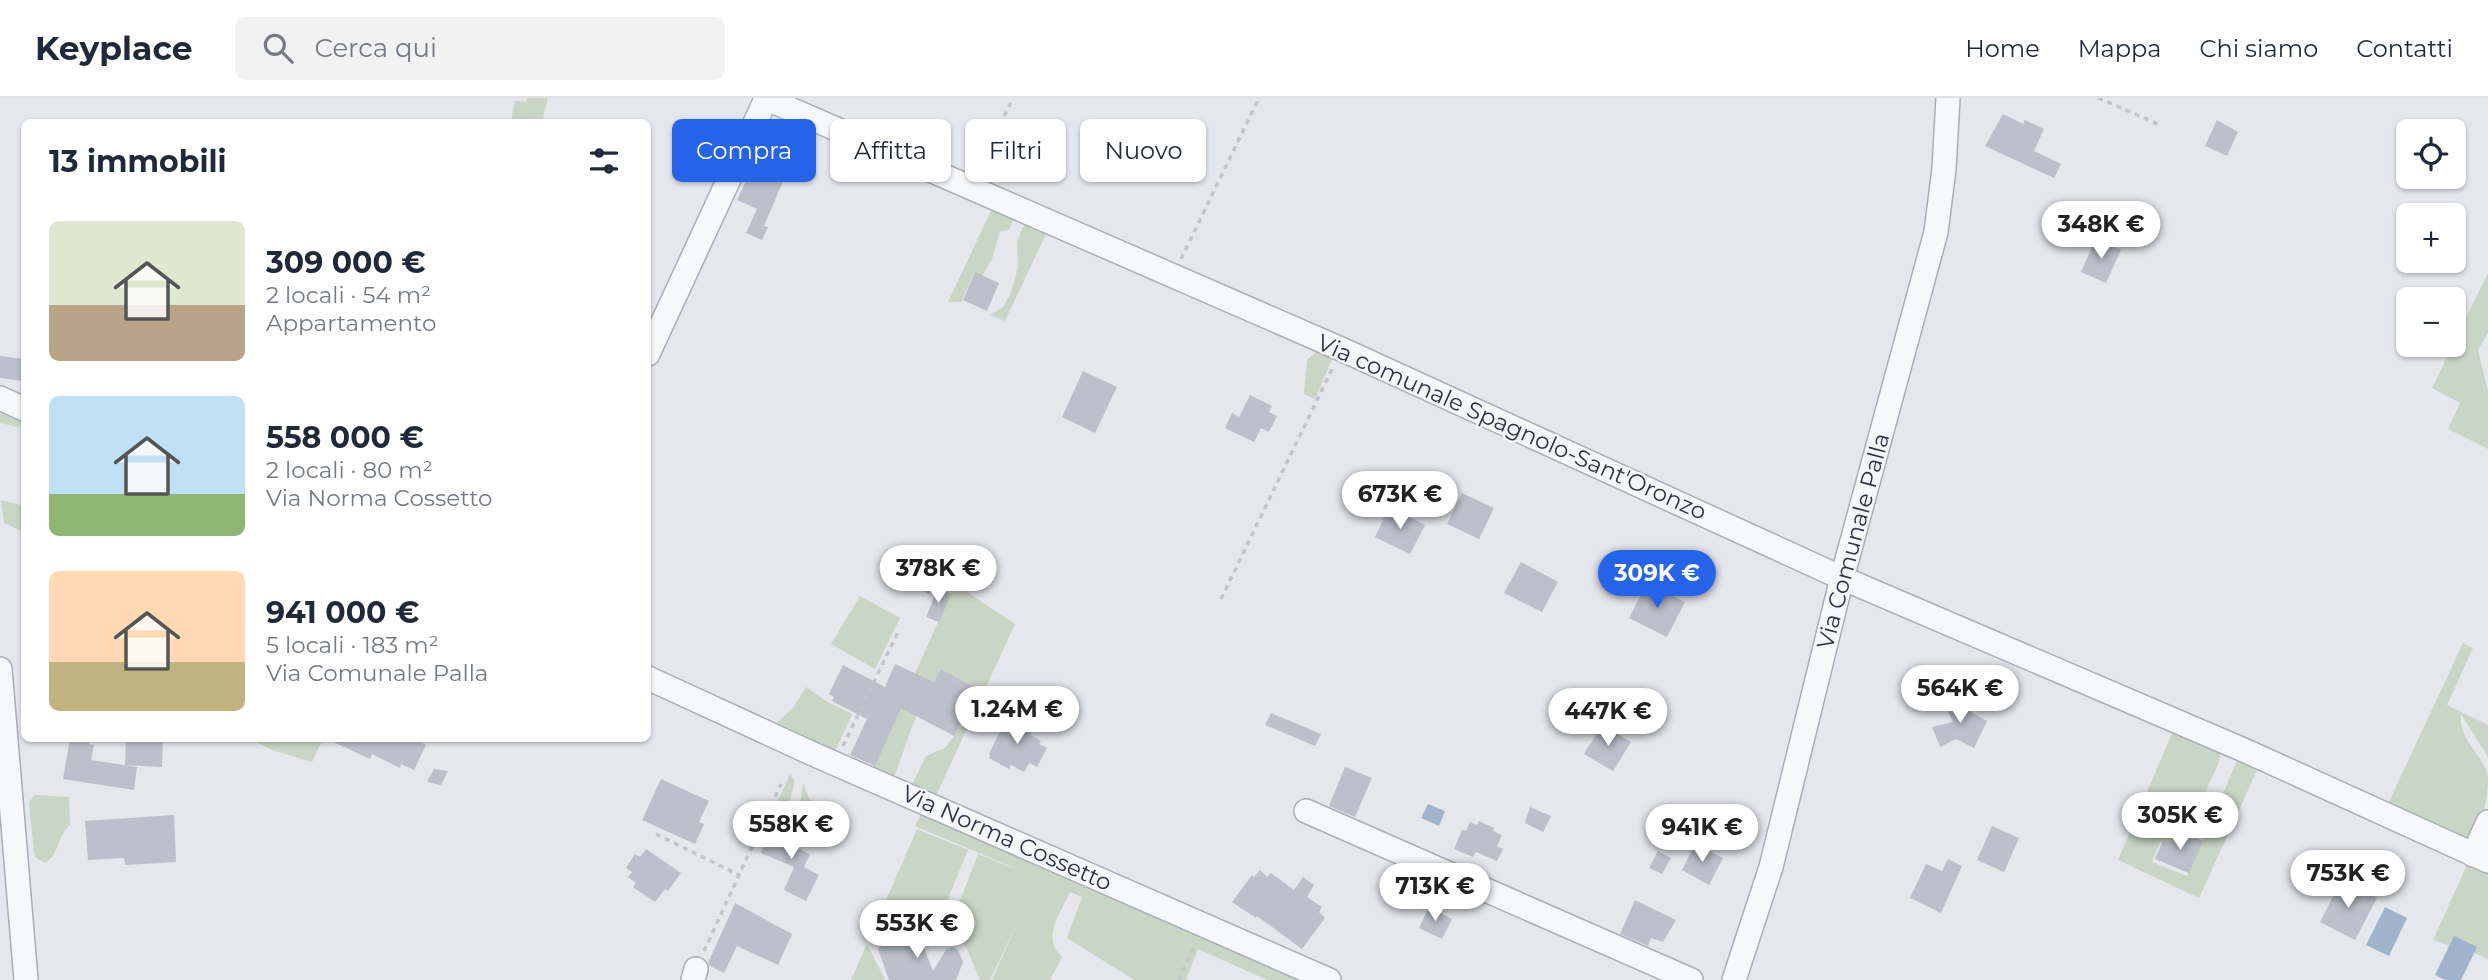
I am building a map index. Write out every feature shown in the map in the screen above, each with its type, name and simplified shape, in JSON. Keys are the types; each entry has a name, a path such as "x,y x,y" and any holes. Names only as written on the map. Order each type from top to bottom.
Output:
{"street":[{"name":"Via comunale Spagnolo-Sant'Oronzo","path":"765,98 1341,349 1842,578 2246,751 2481,858"},
{"path":"651,347 765,98"},
{"name":"Via Comunale Palla","path":"1734,980 1771,867 1842,578 1936,232 1944,169 1948,98"},
{"path":"0,398 21,408"},
{"path":"0,668 26,980"},
{"name":"Via Norma Cossetto","path":"651,679 1329,980"},
{"path":"1306,811 1691,980"},
{"path":"2481,858 2488,822"}],"path":[{"path":"970,188 1013,98"},
{"path":"1172,276 1259,98"},
{"path":"2098,98 2158,124"},
{"path":"1221,599 1341,349"},
{"path":"835,763 899,630"},
{"path":"694,975 781,784"},
{"path":"656,834 739,875"},
{"path":"1179,980 1205,925"}],"green space":[{"path":"527,98 548,98 543,119 511,119 515,101 526,102"},
{"path":"992,209 1014,218 1009,230 1000,231 992,259 982,276 974,273 961,302 948,302"},
{"path":"1024,225 1046,234 1005,321 990,315 1003,307 1010,295 1018,268 1017,242"},
{"path":"2488,273 2488,333 2478,350 2488,391 2488,449 2448,429 2460,403 2432,388 2447,357 2466,357 2466,318"},
{"path":"1317,351 1332,359 1315,399 1304,394 1307,360"},
{"path":"0,407 14,411 21,419 18,427 0,423"},
{"path":"1,500 21,505 21,531 4,523"},
{"path":"955,584 1015,624 935,798 910,789 926,756 945,748 954,736 979,690 941,669 916,716 892,783 870,774"},
{"path":"860,596 900,618 875,669 831,644"},
{"path":"2463,643 2473,648 2447,705 2488,725 2488,757 2461,714 2463,732 2482,761 2488,777 2483,812 2471,845 2386,808"},
{"path":"806,687 852,714 833,756 771,728 793,708"},
{"path":"2173,731 2221,751 2218,764 2190,826 2178,830 2171,846 2160,842 2152,862 2187,876 2237,761 2257,770 2199,898 2118,860"},
{"path":"257,742 322,742 312,762 272,750"},
{"path":"790,774 795,781 788,808 777,802"},
{"path":"803,784 810,800 806,816 799,812"},
{"path":"35,795 69,797 70,825 53,855 45,863 36,858 34,853 29,802"},
{"path":"924,809 1314,980 1267,980 1198,949 1186,980 1134,980 1067,938 1082,897 1070,892 1054,926 1053,942 1062,957 1050,980 992,980 1019,919 990,980 980,980 966,947 950,927 978,854 1024,872 915,826"},
{"path":"917,829 968,850 940,918 873,930"},
{"path":"2467,865 2488,874 2488,959 2474,953 2476,947 2454,937 2449,946 2433,940"},
{"path":"1414,867 1479,893 1477,900 1472,904 1415,882 1412,874"},
{"path":"867,944 885,980 851,980"}],"water":[{"path":"1428,804 1445,811 1439,826 1421,818"},
{"path":"2385,907 2407,918 2389,956 2366,945"},
{"path":"2454,936 2477,947 2461,980 2445,980 2435,975"}],"building":[{"path":"2003,114 2023,124 2025,120 2044,129 2034,151 2061,164 2054,178 1985,146"},
{"path":"2217,120 2238,132 2227,156 2205,146"},
{"path":"745,182 783,182 764,226 768,227 762,240 746,233 757,209 737,200"},
{"path":"2096,238 2121,250 2106,283 2081,272"},
{"path":"975,272 999,283 987,311 963,300"},
{"path":"0,356 21,359 21,381 0,378"},
{"path":"1083,371 1117,387 1095,433 1062,417"},
{"path":"1250,395 1272,406 1269,412 1277,416 1269,432 1261,428 1254,442 1225,428 1232,413 1239,417"},
{"path":"1462,493 1494,508 1479,539 1447,524"},
{"path":"1389,507 1425,525 1410,554 1375,537"},
{"path":"901,557 938,573 929,594 892,577"},
{"path":"1521,562 1558,582 1542,612 1504,593"},
{"path":"1647,583 1685,602 1667,637 1629,618"},
{"path":"938,588 951,594 939,622 926,617"},
{"path":"895,664 934,682 941,669 979,690 954,736 901,708 875,766 850,755 867,719 832,701 834,697 829,694 843,665 885,687"},
{"path":"1963,695 1969,711 1987,721 1974,748 1956,739 1940,747 1932,727 1953,722 1944,702"},
{"path":"1271,713 1321,734 1315,746 1265,725"},
{"path":"1008,715 1034,728 1030,735 1047,748 1037,767 1029,763 1024,772 1011,765 1009,769 989,758"},
{"path":"1602,725 1631,742 1613,771 1584,754"},
{"path":"69,742 89,742 94,745 91,760 137,767 134,790 63,779"},
{"path":"126,742 163,742 162,767 125,765"},
{"path":"334,742 420,742 426,745 414,770 401,764 400,768 372,754 370,759"},
{"path":"1345,767 1372,778 1355,817 1329,806"},
{"path":"434,769 448,771 441,785 427,782"},
{"path":"661,779 709,801 699,822 704,824 695,844 642,820"},
{"path":"1530,807 1551,816 1543,832 1525,823"},
{"path":"174,815 176,862 125,865 124,858 88,860 85,821"},
{"path":"1479,821 1502,835 1497,846 1503,849 1497,861 1476,852 1473,857 1454,849 1462,830 1466,831 1470,822 1477,825"},
{"path":"773,824 797,835 792,846 810,854 804,867 819,875 806,901 784,890 794,867 761,853"},
{"path":"1992,826 2019,838 2004,872 1977,860"},
{"path":"2183,832 2203,841 2189,873 2155,859 2163,841 2178,843"},
{"path":"1695,844 1723,858 1709,885 1682,870"},
{"path":"646,849 681,873 668,891 665,889 655,902 633,887 636,883 628,877 632,872 626,868 635,854 640,857"},
{"path":"1658,851 1671,858 1662,874 1649,868"},
{"path":"1948,859 1962,866 1941,913 1910,898 1926,864 1942,871"},
{"path":"1260,870 1267,877 1271,873 1294,890 1303,877 1314,885 1307,897 1322,907 1319,912 1325,918 1302,949 1257,916 1256,918 1232,902 1252,875 1254,877"},
{"path":"2342,879 2377,898 2355,940 2320,922"},
{"path":"1635,900 1676,920 1663,942 1651,938 1648,946 1620,934"},
{"path":"735,903 792,934 778,965 737,946 724,973 710,966 708,963"},
{"path":"1429,907 1452,919 1442,939 1419,928"},
{"path":"904,932 921,940 933,971 946,950 953,947 958,950 963,962 956,980 889,980 878,949 882,941"}]}
